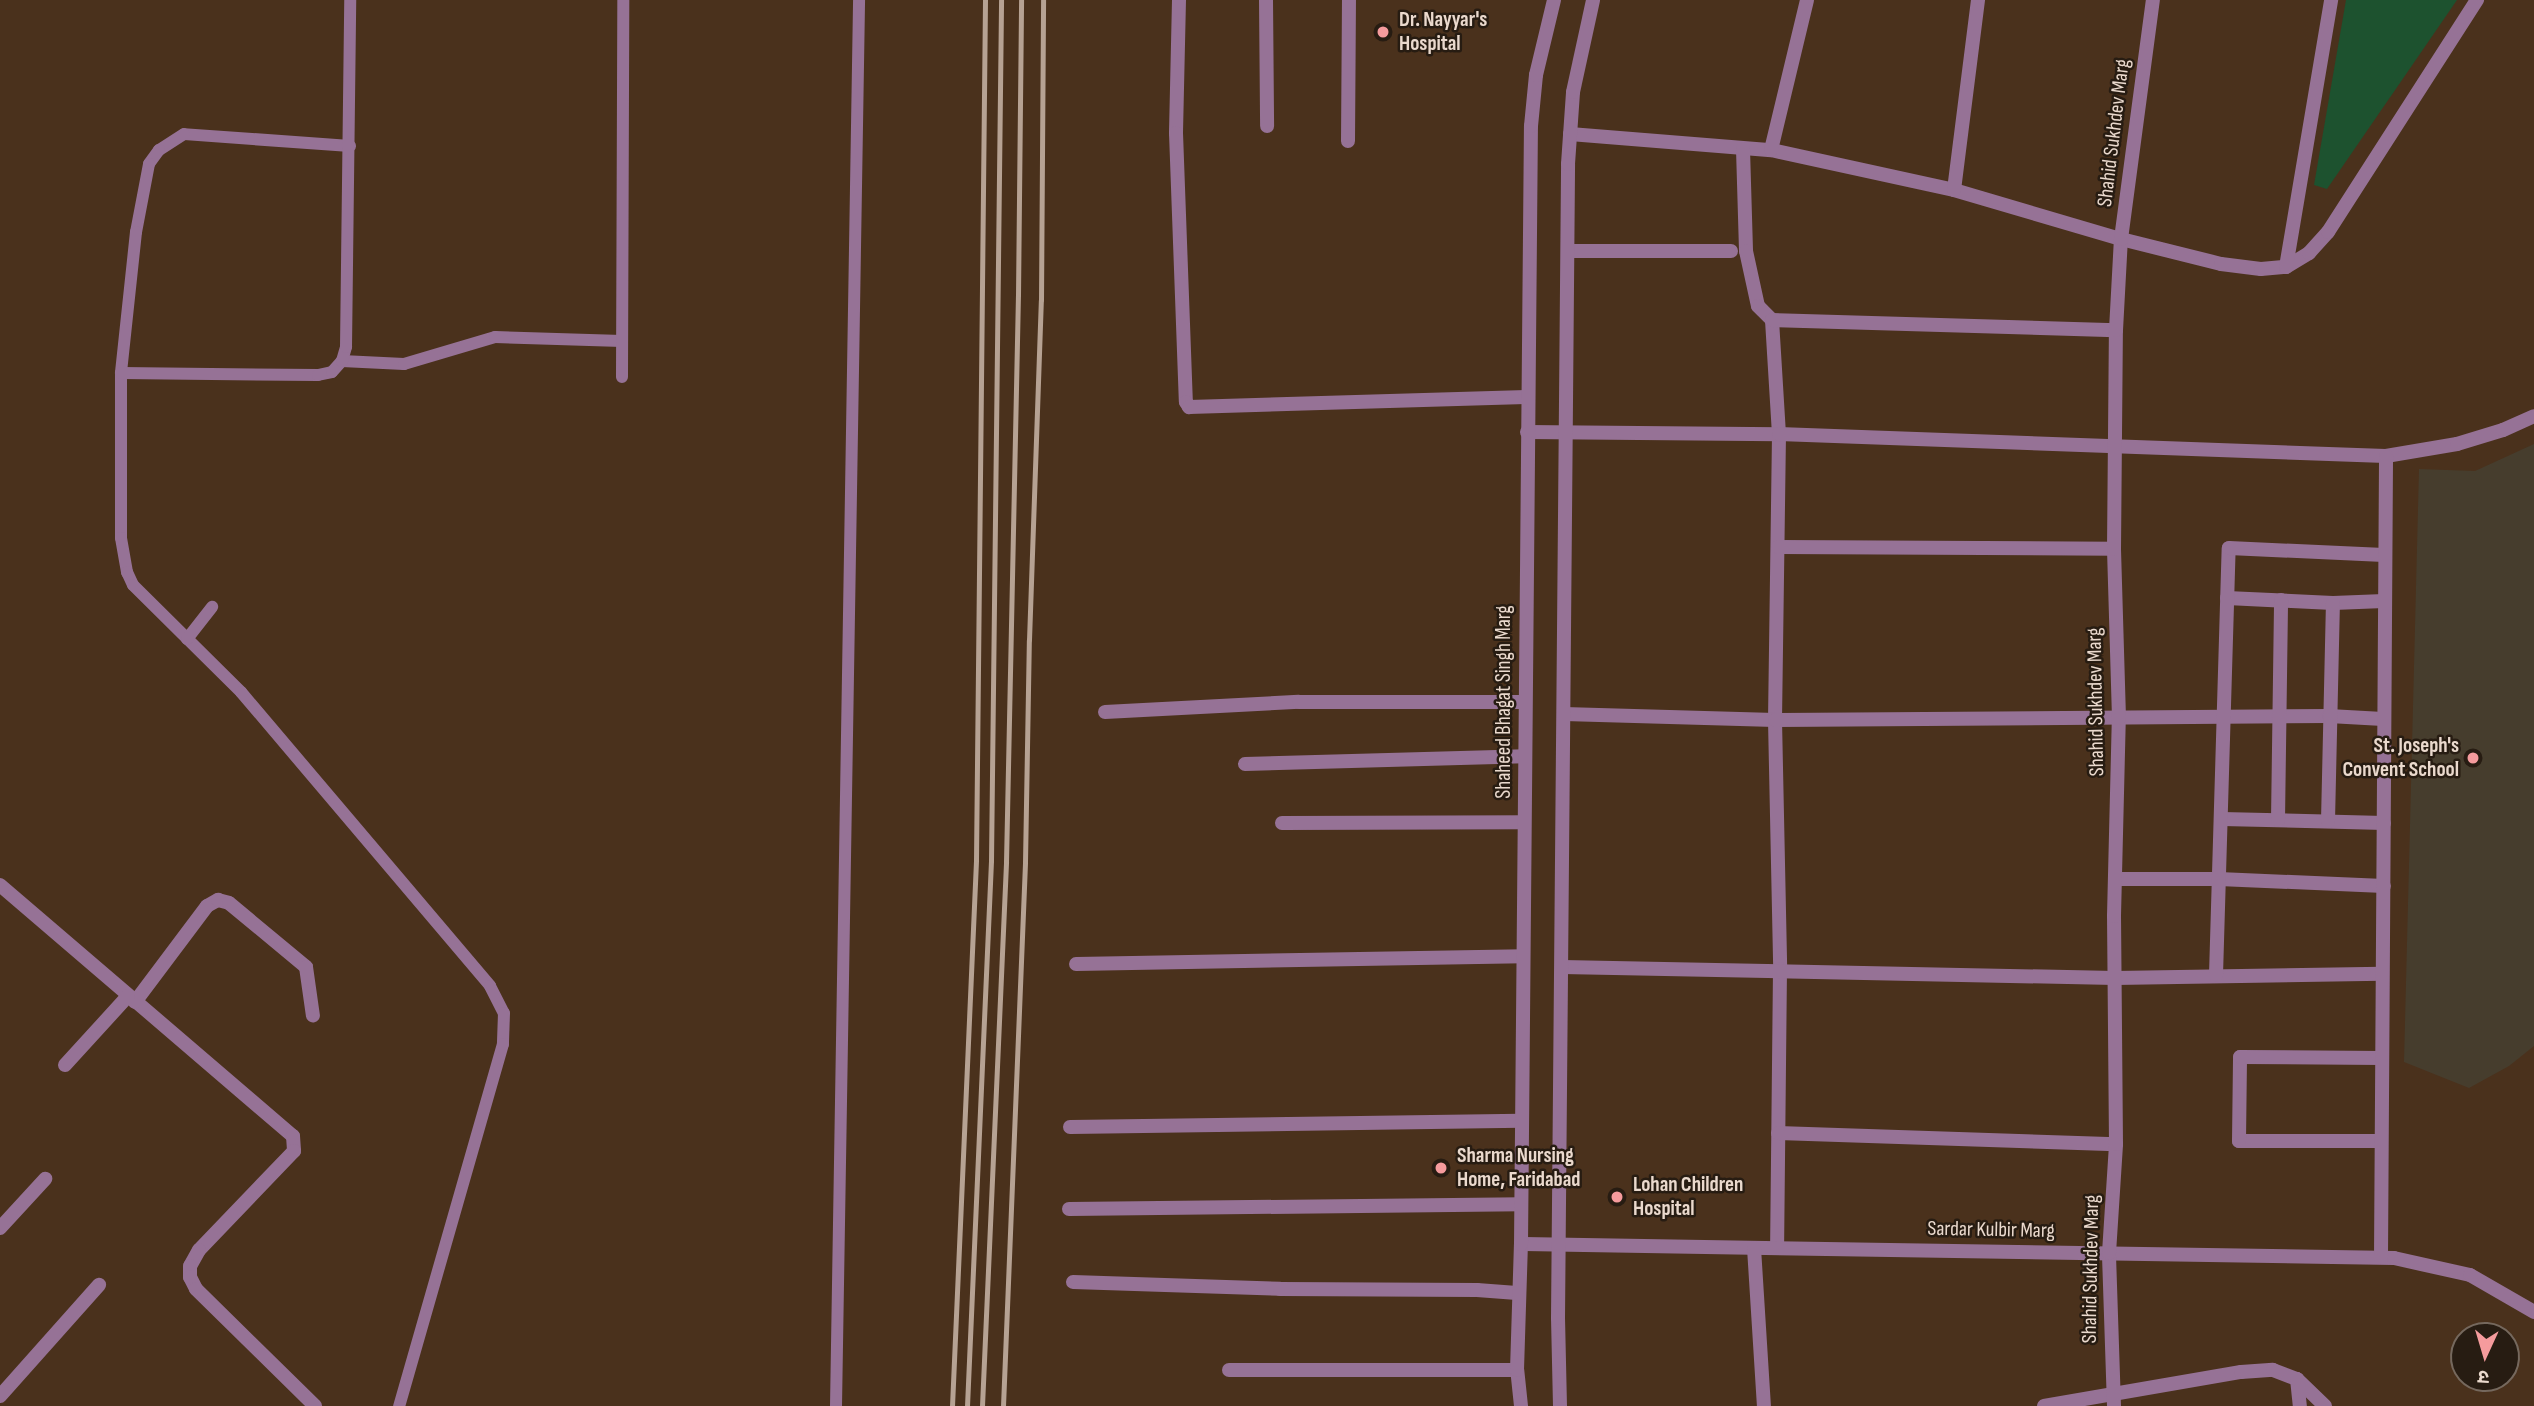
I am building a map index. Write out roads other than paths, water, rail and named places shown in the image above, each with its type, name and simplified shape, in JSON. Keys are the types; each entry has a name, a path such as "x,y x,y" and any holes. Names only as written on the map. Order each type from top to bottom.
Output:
{"street":[{"path":"1179,0 1176,133 1186,402 1189,407 1528,397"},
{"path":"1266,0 1267,126"},
{"path":"1348,141 1349,0"},
{"name":"Shaheed Bhagat Singh Marg","path":"1521,1406 1517,1370 1517,1293 1521,1244 1531,126 1536,75 1554,0"},
{"path":"1560,1406 1559,1245 1570,134 1573,92 1593,0"},
{"path":"1772,150 1807,0"},
{"path":"1954,190 1978,0"},
{"name":"Shahid Sukhdev Marg","path":"2113,1400 2109,1253 2116,1144 2115,978 2119,718 2114,550 2116,330 2122,239 2153,0"},
{"path":"2286,267 2331,0"},
{"path":"1570,134 1772,150 1954,190 2122,239 2221,264 2261,269 2286,267 2309,253 2328,232 2477,0"},
{"path":"1743,149 1746,251 1758,306 1772,320 1779,434 1775,720 1780,969 1777,1248"},
{"path":"1569,251 1731,251"},
{"path":"1772,320 2116,330"},
{"path":"1527,432 1779,434 2386,456 2457,444 2503,430 2534,416"},
{"path":"2381,1258 2386,456"},
{"path":"1778,547 2114,550"},
{"path":"2216,975 2229,548 2384,555"},
{"path":"2227,598 2333,603 2385,600"},
{"path":"2278,820 2281,600"},
{"path":"2328,821 2333,603"},
{"path":"1105,712 1299,702 1524,702"},
{"path":"1564,714 1775,720 2329,716 2383,719"},
{"path":"1245,764 1524,757"},
{"path":"2222,819 2384,823"},
{"path":"1282,823 1524,821"},
{"path":"2116,879 2219,879 2384,886"},
{"path":"0,885 293,1136 295,1151 200,1250 190,1266 190,1277 196,1289 315,1406"},
{"path":"65,1065 131,999 207,906 218,900 229,903 306,967 313,1016"},
{"path":"1076,964 1523,956"},
{"path":"1562,967 1780,969 2115,978 2382,974"},
{"path":"2382,1058 2240,1057 2239,1071 2239,1141 2382,1142"},
{"path":"1070,1127 1521,1121"},
{"path":"1778,1133 2116,1144"},
{"path":"0,1228 45,1180"},
{"path":"1069,1209 1521,1203"},
{"name":"Sardar Kulbir Marg","path":"1521,1244 2381,1258 2470,1275 2534,1312"},
{"path":"1754,1248 1764,1406"},
{"path":"1073,1282 1517,1293"},
{"path":"0,1396 99,1285"},
{"path":"1229,1370 1517,1370"},
{"path":"2044,1406 2113,1400 2241,1372 2273,1370 2297,1379 2325,1406"},
{"path":"2297,1379 2300,1406"}],"lane":[{"path":"121,373 318,375 332,372 342,361 346,347 351,0"},
{"path":"622,0 622,377"},
{"path":"836,1406 859,0"},
{"path":"350,146 184,134 159,150 145,176 121,373 123,557 133,585 241,692 472,964 494,991 504,1013 503,1044 399,1406"},
{"path":"342,361 404,364 495,337 622,341"},
{"path":"187,639 212,607"}],"railway":[{"path":"952,1406 976,860 985,0"},
{"path":"967,1406 991,861 1001,0"},
{"path":"982,1406 1006,862 1018,295 1021,0"},
{"path":"1003,1406 1025,862 1029,640 1041,300 1043,0"}],"place":[{"name":"Dr. Nayyar's Hospital","path":"1383,32"},
{"name":"St. Joseph's Convent School","path":"2473,758"},
{"name":"Sharma Nursing Home, Faridabad","path":"1441,1168"},
{"name":"Lohan Children Hospital","path":"1617,1197"}]}
